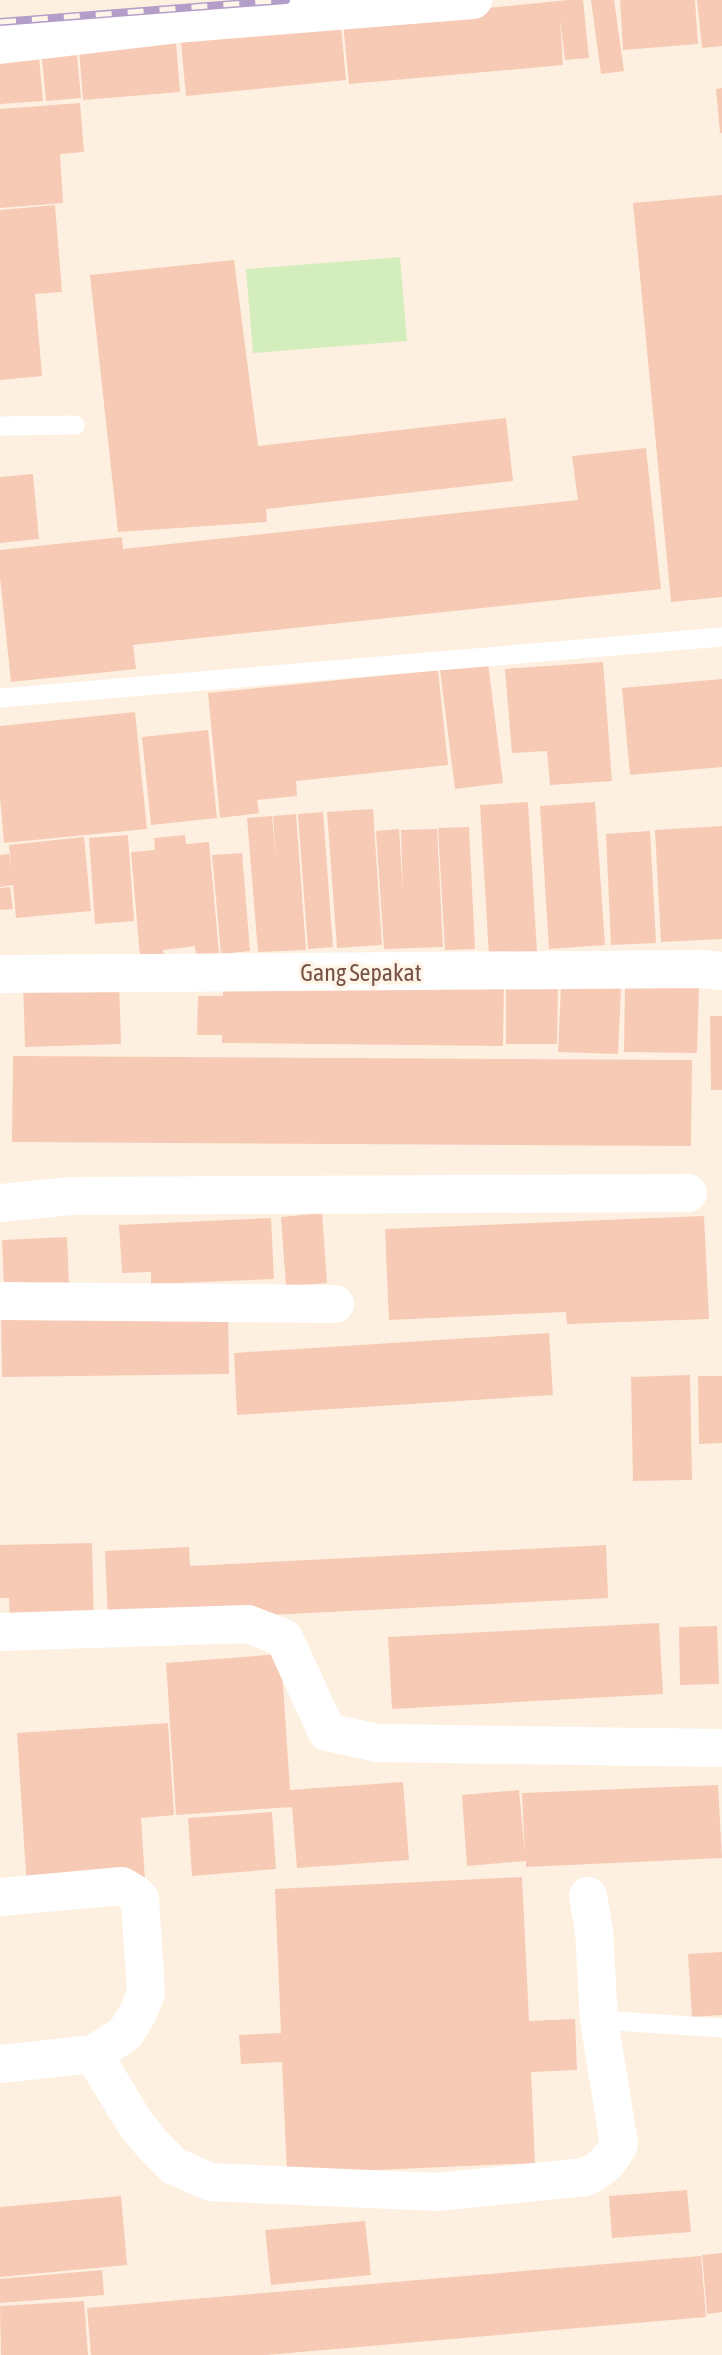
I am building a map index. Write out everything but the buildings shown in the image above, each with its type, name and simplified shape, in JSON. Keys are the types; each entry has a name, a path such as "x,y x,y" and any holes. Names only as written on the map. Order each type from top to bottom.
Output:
{"street":[{"path":"0,46 188,23 473,0"},
{"name":"Gang Sepakat","path":"0,974 722,971"},
{"path":"0,1203 71,1196 688,1193"},
{"path":"0,1301 335,1304"},
{"path":"0,1632 248,1625 284,1638 327,1732 377,1743 722,1748"},
{"path":"0,1897 122,1886 135,1894 140,1899 146,1993 125,2034 93,2054 0,2064"},
{"path":"93,2054 135,2123 152,2144 174,2166 210,2182 438,2192 585,2177 601,2169 612,2158 619,2144 599,2020 594,1930 587,1896"}],"lane":[{"path":"0,426 75,425"},
{"path":"0,698 722,637"},
{"path":"599,2020 722,2028"}],"green space":[{"path":"400,257 407,341 253,353 246,269"}],"railway":[{"path":"0,22 286,0"}]}
